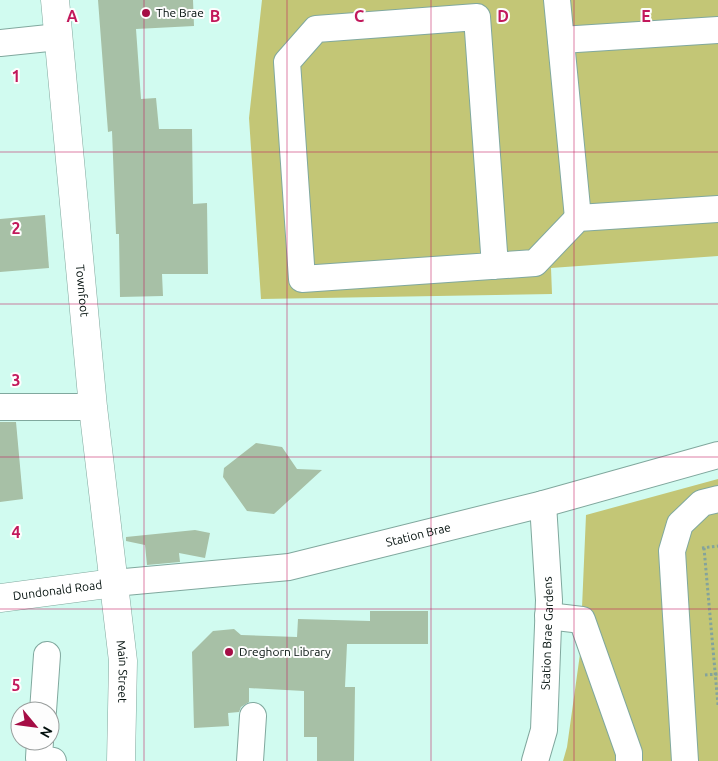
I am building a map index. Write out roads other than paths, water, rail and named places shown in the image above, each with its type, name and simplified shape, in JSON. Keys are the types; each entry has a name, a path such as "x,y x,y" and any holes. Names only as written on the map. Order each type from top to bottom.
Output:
{"main road":[{"name":"Townfoot","path":"56,0 93,407 114,583"},
{"name":"Dundonald Road","path":"0,598 114,583"},
{"name":"Main Street","path":"114,583 124,661 121,761"}],"street":[{"path":"557,0 578,218"},
{"path":"495,266 477,17 316,29 288,62 302,278 495,266 535,263 578,218 718,209"},
{"path":"561,40 718,30"},
{"path":"0,43 58,37"},
{"path":"0,407 93,407"},
{"name":"Station Brae","path":"114,583 289,567 543,504 718,456"},
{"path":"685,761 672,551 680,524 702,503 718,499"},
{"name":"Station Brae Gardens","path":"535,761 544,730 549,600 543,504"},
{"path":"548,616 582,620 629,753 629,761"},
{"path":"44,701 47,655"},
{"path":"250,761 254,716"},
{"path":"39,751 39,758 53,761"}],"place":[{"name":"The Brae","path":"146,13"},
{"name":"Dreghorn Library","path":"229,652"}]}
